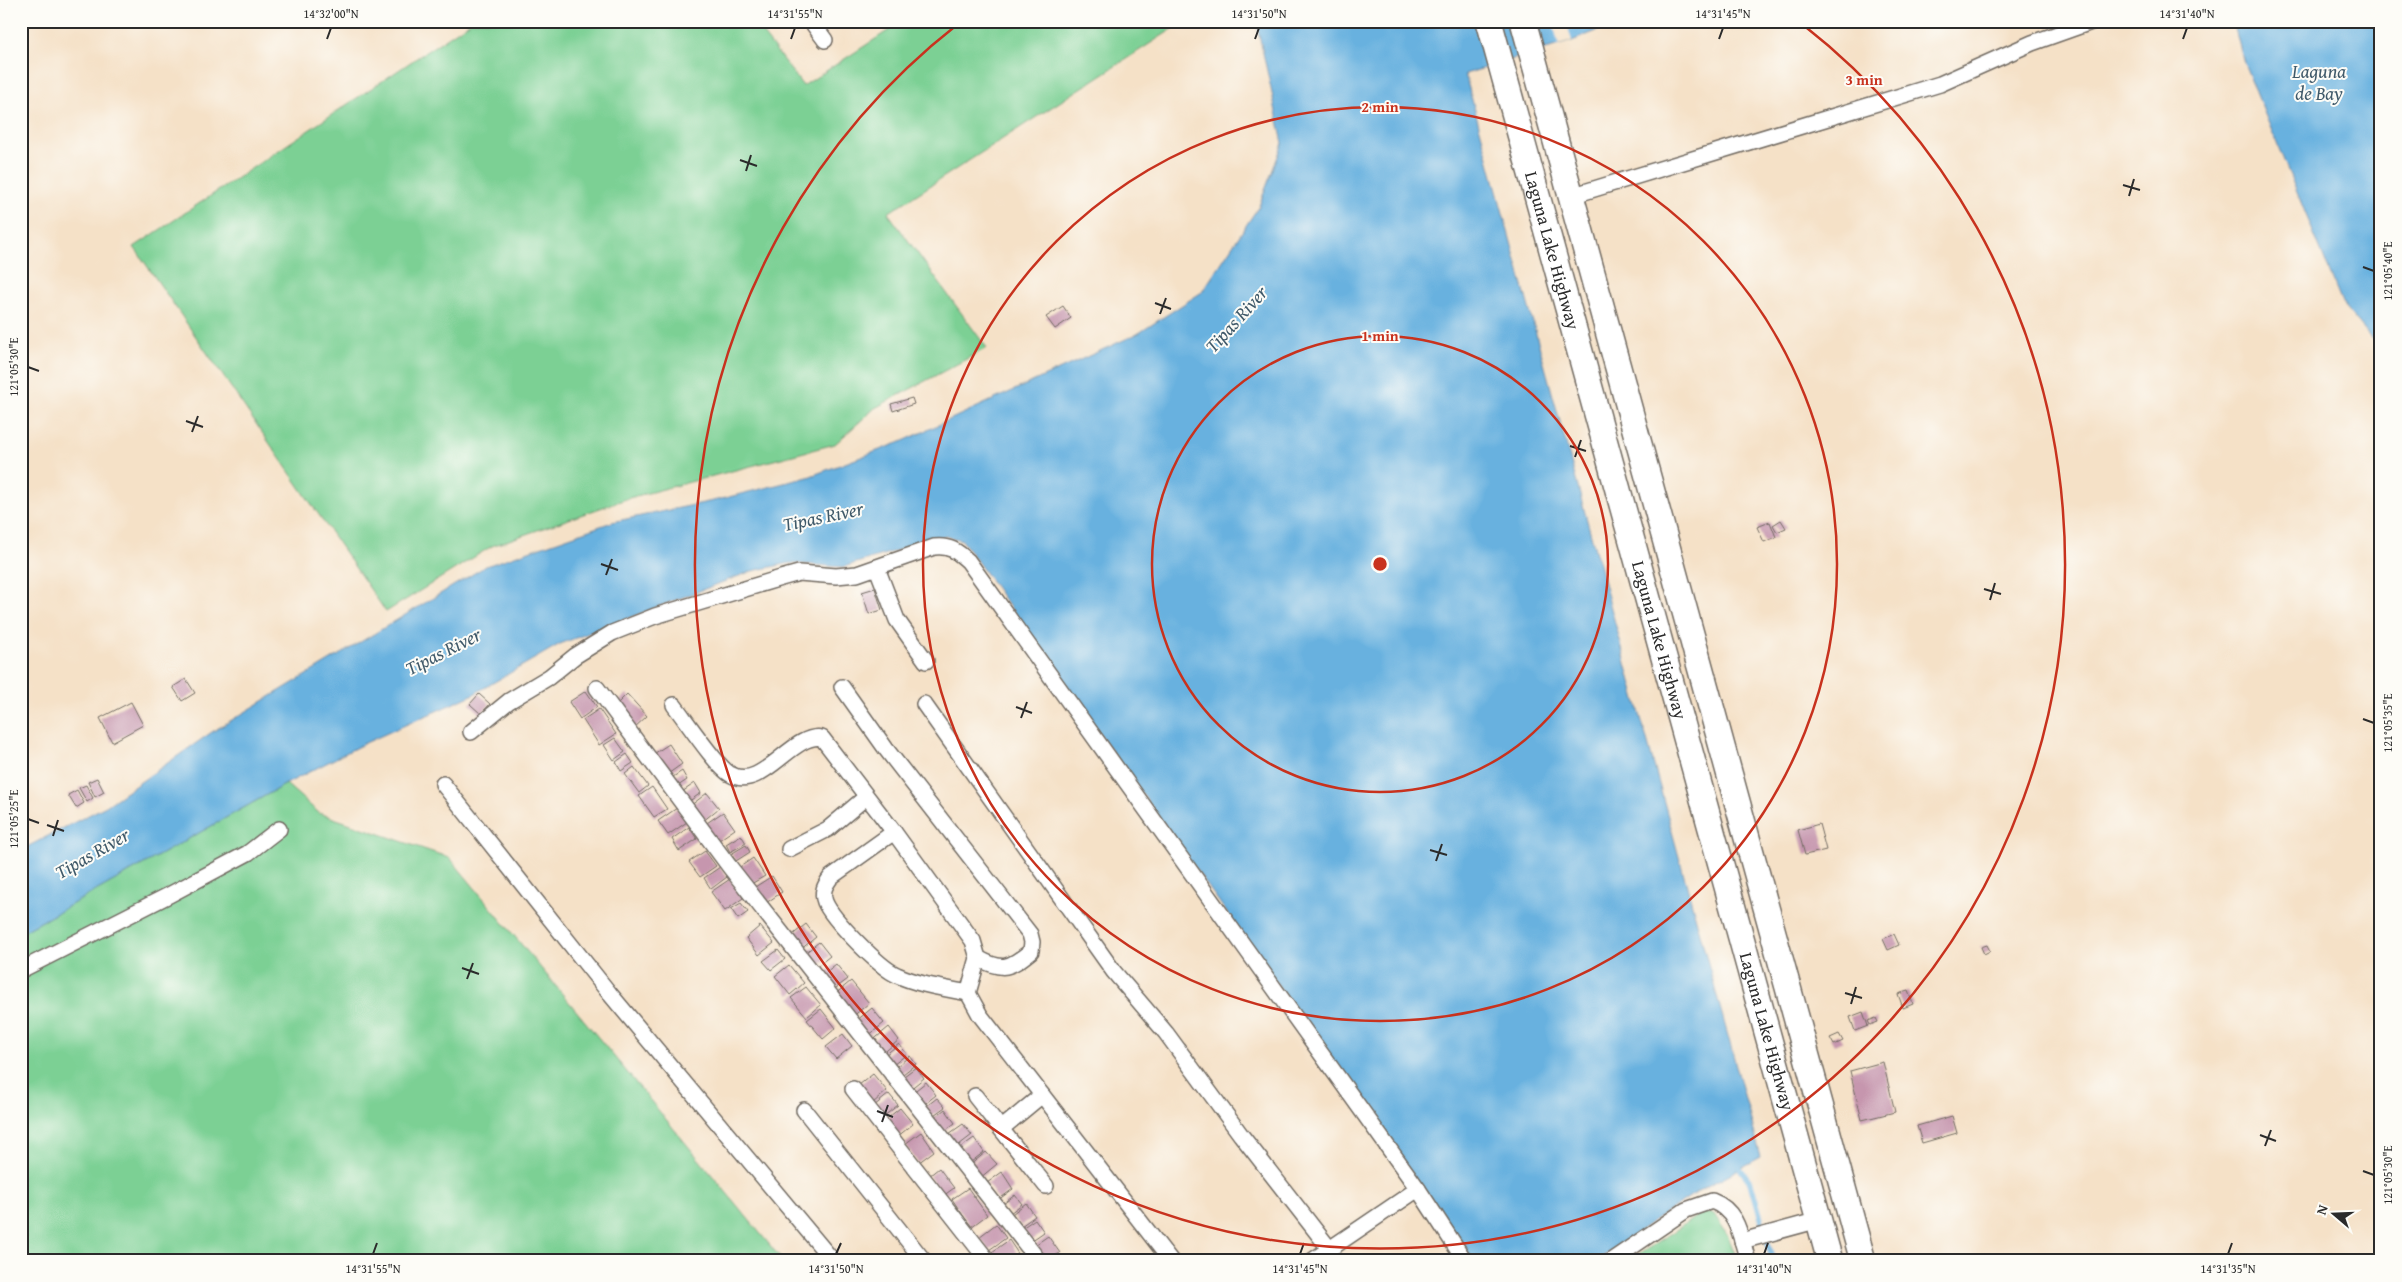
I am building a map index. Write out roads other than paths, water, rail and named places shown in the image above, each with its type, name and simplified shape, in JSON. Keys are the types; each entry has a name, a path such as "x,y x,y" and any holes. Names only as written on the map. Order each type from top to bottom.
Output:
{"main road":[{"name":"Laguna Lake Highway","path":"1489,21 1720,859 1811,1222 1830,1261"},
{"name":"Laguna Lake Highway","path":"1524,21 1863,1261"},
{"path":"1720,859 1750,850"}],"street":[{"path":"810,21 825,40"},
{"path":"1571,196 1940,84 2032,43 2094,21"},
{"path":"471,732 509,701 549,677 575,656 612,632 655,616 799,573 836,576 858,574 934,547 946,546 958,552 968,561 1418,1189 1465,1261"},
{"path":"877,568 897,620 926,661"},
{"path":"842,687 886,749 1030,934 1032,942 1031,951 1008,967 1000,968 978,958"},
{"path":"597,688 728,866 1039,1261"},
{"path":"924,704 1114,972 1166,1033 1241,1135 1329,1248"},
{"path":"674,705 730,774 749,777 772,765 808,738 822,738 894,832 974,942 978,958 968,993 980,1015 1171,1261"},
{"path":"443,784 610,994 833,1261"},
{"path":"789,850 828,829 866,797"},
{"path":"21,970 169,895 248,852 279,829"},
{"path":"894,832 831,877 824,886 825,902 845,929 883,967 910,981 968,993"},
{"path":"853,1088 988,1261"},
{"path":"1001,1129 1042,1095"},
{"path":"975,1096 1046,1186"},
{"path":"804,1110 924,1261"},
{"path":"1312,1261 1418,1189"},
{"path":"1611,1261 1686,1210 1712,1200 1725,1206 1732,1214 1748,1261"},
{"path":"1742,1241 1811,1222"}],"water":[{"name":"Tipas River","path":"1256,21 1621,21 1572,41 1465,74 1761,1157 1698,1191 1596,1261 1474,1261 962,540 945,536 843,567 790,563 752,571 560,644 472,695 363,744 286,784 21,933 21,850 106,806 212,732 486,566 612,522 713,501 808,477 901,442 1139,333 1202,292 1259,206 1283,143"},
{"name":"Laguna de Bay","path":"2233,21 2381,21 2381,350 2343,305 2244,63"}],"waterway":[{"path":"1736,1163 1751,1183 1773,1261"}]}
